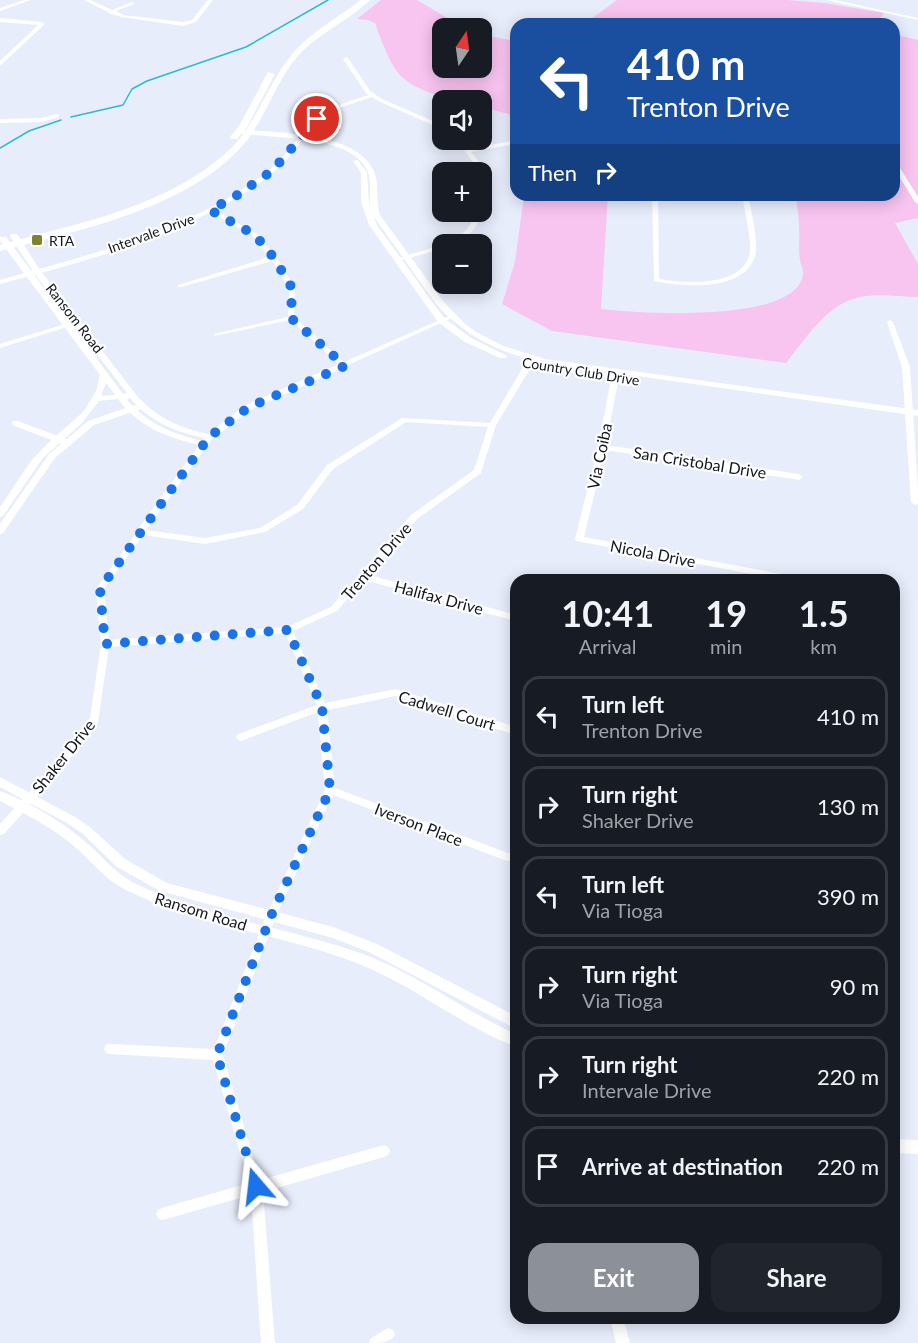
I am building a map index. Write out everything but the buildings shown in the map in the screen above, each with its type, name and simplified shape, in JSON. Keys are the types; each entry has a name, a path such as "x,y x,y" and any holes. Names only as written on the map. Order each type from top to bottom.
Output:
{"main road":[{"path":"7,242 158,190 199,168 239,132 285,53 355,0"},
{"path":"7,242 123,212 174,191 206,172 250,133 295,55 366,0"}],"street":[{"path":"0,10 29,0"},
{"path":"86,0 110,12 134,18 190,23 212,0"},
{"path":"828,0 918,19"},
{"path":"110,12 132,3"},
{"path":"0,20 42,24 0,64"},
{"path":"346,59 363,87 374,96 432,123"},
{"name":"Intervale Drive","path":"0,282 133,242 210,210 233,198 272,171 324,114 374,96"},
{"path":"0,121 42,120 57,116"},
{"name":"Country Club Drive","path":"239,132 259,137 339,145 352,151 366,162 373,179 373,208 376,215 451,317 477,337 531,362"},
{"name":"Country Club Drive","path":"300,140 342,151 361,167 365,180 367,214 441,320 468,340 486,349 531,362 913,415"},
{"path":"476,162 469,151 510,143"},
{"path":"900,173 918,202"},
{"path":"655,201 656,280 696,284 726,279 747,266 753,255 747,201"},
{"path":"210,210 255,235 274,258 292,288 291,318"},
{"path":"464,234 476,222"},
{"name":"Ransom Road","path":"1,511 34,464 91,423 129,407 137,400 78,322 7,242"},
{"path":"398,259 432,250"},
{"path":"180,286 274,258"},
{"name":"Ransom Road","path":"33,272 129,407"},
{"name":"Shaker Drive","path":"0,831 58,767 95,719 105,644 100,589 207,441 249,407 451,317"},
{"path":"216,335 291,318"},
{"path":"291,318 345,366"},
{"path":"0,346 78,322"},
{"path":"891,322 906,367 913,415 915,502"},
{"name":"Trenton Drive","path":"105,644 288,630 334,609 414,518 477,471 492,425 531,362"},
{"name":"Ransom Road","path":"0,531 44,466 97,399 105,374"},
{"name":"Via Coiba","path":"579,539 602,447 615,374"},
{"path":"97,399 121,396 137,400 151,416 170,427 207,441"},
{"path":"129,407 142,422 164,433 207,441"},
{"path":"139,532 205,541 262,530 300,507 330,467 405,420 492,425"},
{"path":"15,423 63,441"},
{"name":"San Cristobal Drive","path":"602,447 799,477"},
{"path":"1,511 13,512"},
{"name":"Nicola Drive","path":"579,539 765,574"},
{"name":"Halifax Drive","path":"362,576 510,616"},
{"path":"268,1343 256,1186 217,1055 271,916 330,790 322,707 288,630"},
{"name":"Cadwell Court","path":"241,737 322,707 396,692 510,728"},
{"name":"Ransom Road","path":"0,782 76,841 126,885 157,900 327,947 366,961 510,1038"},
{"name":"Iverson Place","path":"330,790 507,857"},
{"name":"Ransom Road","path":"0,796 25,802 87,831 121,863 164,887 333,933 373,948 510,1020"},
{"path":"110,1049 217,1055"},
{"path":"900,1146 918,1147"},
{"path":"162,1214 384,1150"},
{"path":"618,1324 623,1343"},
{"path":"376,1343 388,1335"}],"shaded area":[{"path":"381,0 417,0 447,18 432,18 432,78 492,78 492,37 510,40 510,114 492,110 492,90 432,90 432,94 420,89 398,73 390,60 375,23 357,19"},
{"path":"617,0 787,0 825,3 884,13 880,18 592,18"},
{"path":"900,36 918,40 918,218 895,223 918,264 918,297 868,296 843,303 815,326 786,363 552,331 502,304 515,262 523,201 608,201 601,309 679,313 714,312 747,308 775,301 795,290 803,273 799,256 797,201 900,201"}],"waterway":[{"path":"71,117 123,105 132,89 147,81 246,47 328,0"},
{"path":"0,148 29,131 61,120"}],"place":[{"name":"RTA","path":"37,240"}],"route":[{"path":"256,1186 217,1055 271,916 330,790 322,707 288,630 105,644 100,589 209,437 249,407 345,366 291,318 292,288 274,258 255,235 210,210 233,198 272,171 317,119"}]}
